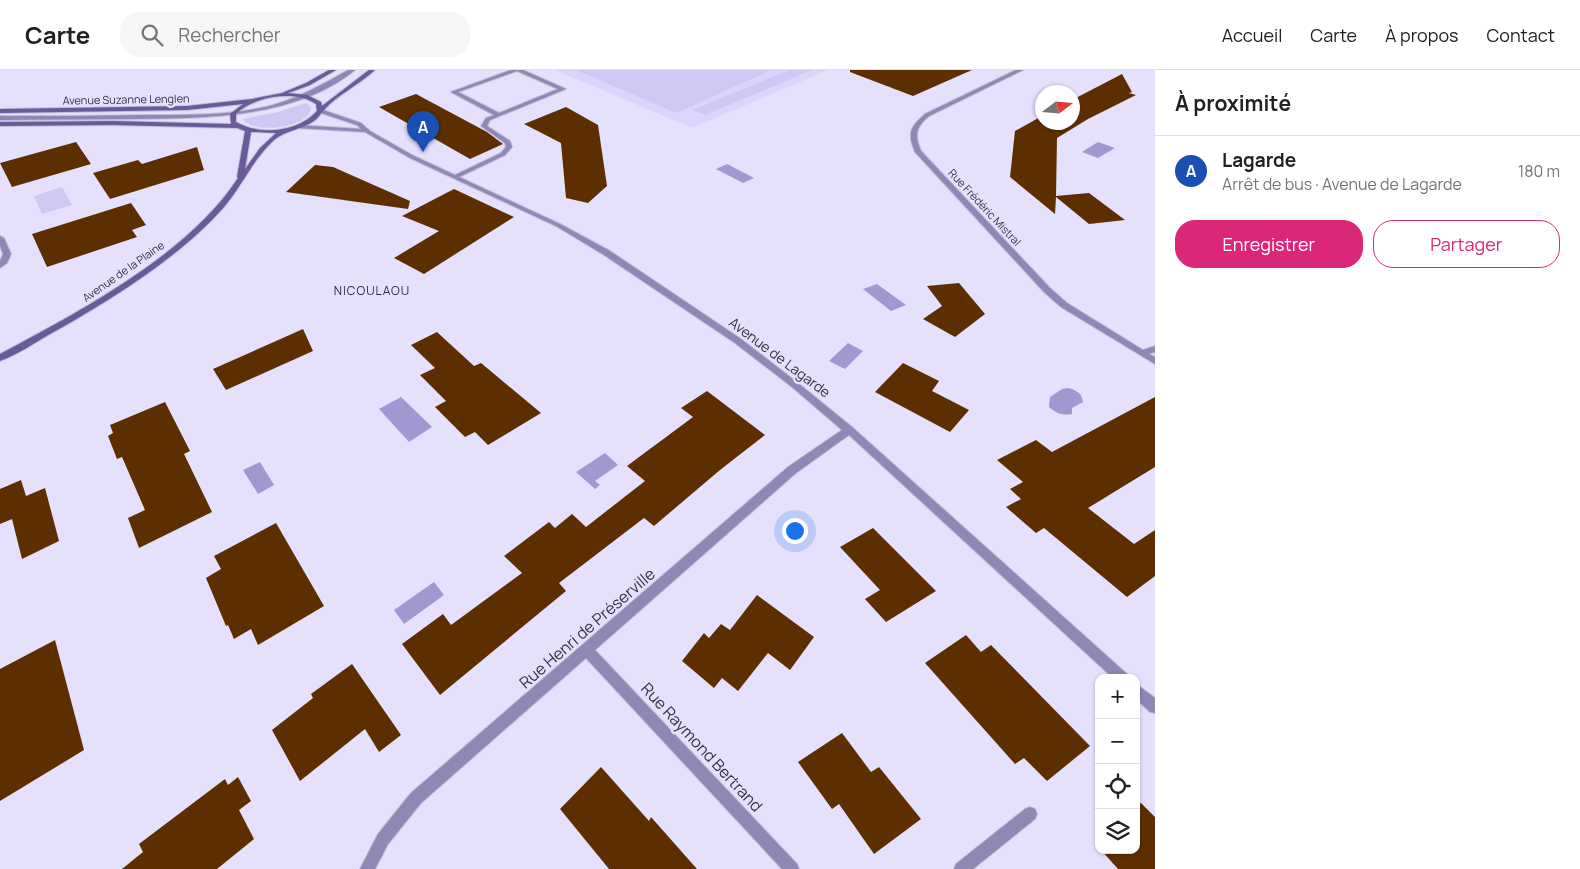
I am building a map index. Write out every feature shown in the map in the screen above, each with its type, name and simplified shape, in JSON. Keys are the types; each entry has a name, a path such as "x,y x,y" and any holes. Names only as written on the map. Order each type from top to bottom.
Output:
{"street":[{"path":"279,95 308,84 333,70"},
{"path":"0,118 187,117 233,114 273,108 306,97 352,70"},
{"path":"252,101 243,105 233,114 232,121 236,126 248,131 282,131 313,120 320,110 372,70"},
{"path":"455,178 503,154 510,147 508,142 484,126 488,119 500,115 563,89 518,70 454,92 500,115"},
{"name":"Rue Frédéric Mistral","path":"1020,70 926,115 915,124 912,134 918,152 1047,290 1064,305 1155,361"},
{"path":"279,95 306,97 316,100 320,110"},
{"name":"Avenue Suzanne Lenglen","path":"0,111 200,107 252,101 279,95"},
{"name":"Avenue de Lagarde","path":"320,110 359,124 368,132 412,157 558,225 607,253 757,355 849,430 1119,674"},
{"name":"Avenue Suzanne Lenglen","path":"0,124 113,123 236,126"},
{"name":"Avenue de Lagarde","path":"298,126 368,132"},
{"name":"Avenue de la Plaine","path":"240,180 248,131"},
{"name":"Avenue de la Plaine","path":"0,358 95,305 150,268 215,214 227,200 270,138 282,131"},
{"path":"0,238 7,254 0,266"},
{"path":"1142,353 1155,350"},
{"name":"Rue Henri de Préserville","path":"367,869 383,839 416,798 792,470 849,430"},
{"name":"Rue Raymond Bertrand","path":"587,650 792,869"},
{"path":"1140,694 1155,707"},
{"path":"961,869 1030,814"}],"shaded area":[{"path":"555,70 828,70 692,128"},
{"path":"576,70 771,70 676,113"},
{"path":"789,70 812,70 705,115 693,110"},
{"path":"306,103 311,107 308,114 302,120 281,127 258,127 249,124 243,119 278,112"},
{"path":"1098,142 1115,148 1098,158 1082,152"},
{"path":"727,164 754,178 743,183 716,169"},
{"path":"62,187 72,205 42,214 34,196"},
{"path":"877,284 906,305 891,311 863,289"},
{"path":"848,343 863,351 845,369 829,361"},
{"path":"1068,388 1078,392 1083,402 1072,408 1072,414 1059,414 1049,407 1050,397 1062,389"},
{"path":"401,397 432,427 409,442 379,409"},
{"path":"605,453 618,465 595,481 600,485 595,489 576,472"},
{"path":"260,462 274,485 258,494 243,470"},
{"path":"434,582 444,595 404,624 394,610"}],"building":[{"path":"850,70 972,70 913,96 850,72"},
{"path":"1122,74 1132,92 1129,93 1136,95 1080,124 1080,96"},
{"path":"416,94 487,132 503,144 470,159 379,107"},
{"path":"566,107 598,125 607,186 588,203 566,198 561,143 524,124"},
{"path":"1035,120 1035,130 1070,130 1057,138 1056,196 1089,193 1125,220 1089,224 1056,197 1055,214 1010,177 1015,131"},
{"path":"76,142 91,164 12,187 0,163"},
{"path":"197,147 204,170 110,199 93,173 138,160 142,164"},
{"path":"315,165 333,167 410,201 408,209 286,192"},
{"path":"454,189 514,217 424,274 394,258 439,231 402,216"},
{"path":"131,203 146,225 132,230 137,237 47,267 32,234"},
{"path":"959,283 985,314 955,337 923,319 942,306 927,286"},
{"path":"303,329 313,351 226,390 213,369"},
{"path":"437,332 474,366 481,363 541,413 488,445 475,432 465,437 435,407 446,401 420,375 435,368 411,345"},
{"path":"903,363 939,381 932,391 969,410 950,432 875,392"},
{"path":"707,391 765,435 654,526 644,518 559,583 566,591 440,695 402,644 443,614 451,625 522,573 504,556 549,522 555,528 572,514 586,527 645,481 627,466 693,417 681,408"},
{"path":"1155,397 1155,467 1088,508 1134,544 1155,530 1155,576 1127,597 1044,528 1036,533 1006,507 1021,499 1010,489 1023,482 997,460 1036,440 1052,452"},
{"path":"165,402 190,451 184,454 212,512 139,548 128,518 145,510 122,457 117,459 108,436 113,433 110,425"},
{"path":"21,480 26,496 45,488 59,541 22,559 12,519 0,524 0,489"},
{"path":"276,523 324,606 258,645 251,629 234,639 228,625 226,626 206,578 221,569 214,556"},
{"path":"873,528 936,591 886,622 865,599 880,590 840,547"},
{"path":"757,595 814,637 790,670 768,653 738,691 722,678 714,688 682,661 704,633 709,638 721,624 730,630"},
{"path":"966,635 981,652 991,645 1090,746 1047,781 1024,758 1015,764 925,663"},
{"path":"55,640 84,750 0,801 0,669"},
{"path":"352,664 401,735 379,752 365,729 300,781 272,730 313,698 311,694"},
{"path":"842,733 871,772 879,767 921,819 874,854 839,804 832,809 798,762"},
{"path":"601,767 649,821 651,817 697,869 609,869 560,809"},
{"path":"238,777 251,801 239,810 254,839 217,869 122,869 143,852 139,844 225,779 228,785"},
{"path":"1140,804 1155,817 1155,869 1118,869 1105,854 1140,854"}],"place":[{"name":"Lagarde","path":"423,152"}],"district":[{"name":"NICOULAOU","path":"372,290"}]}
